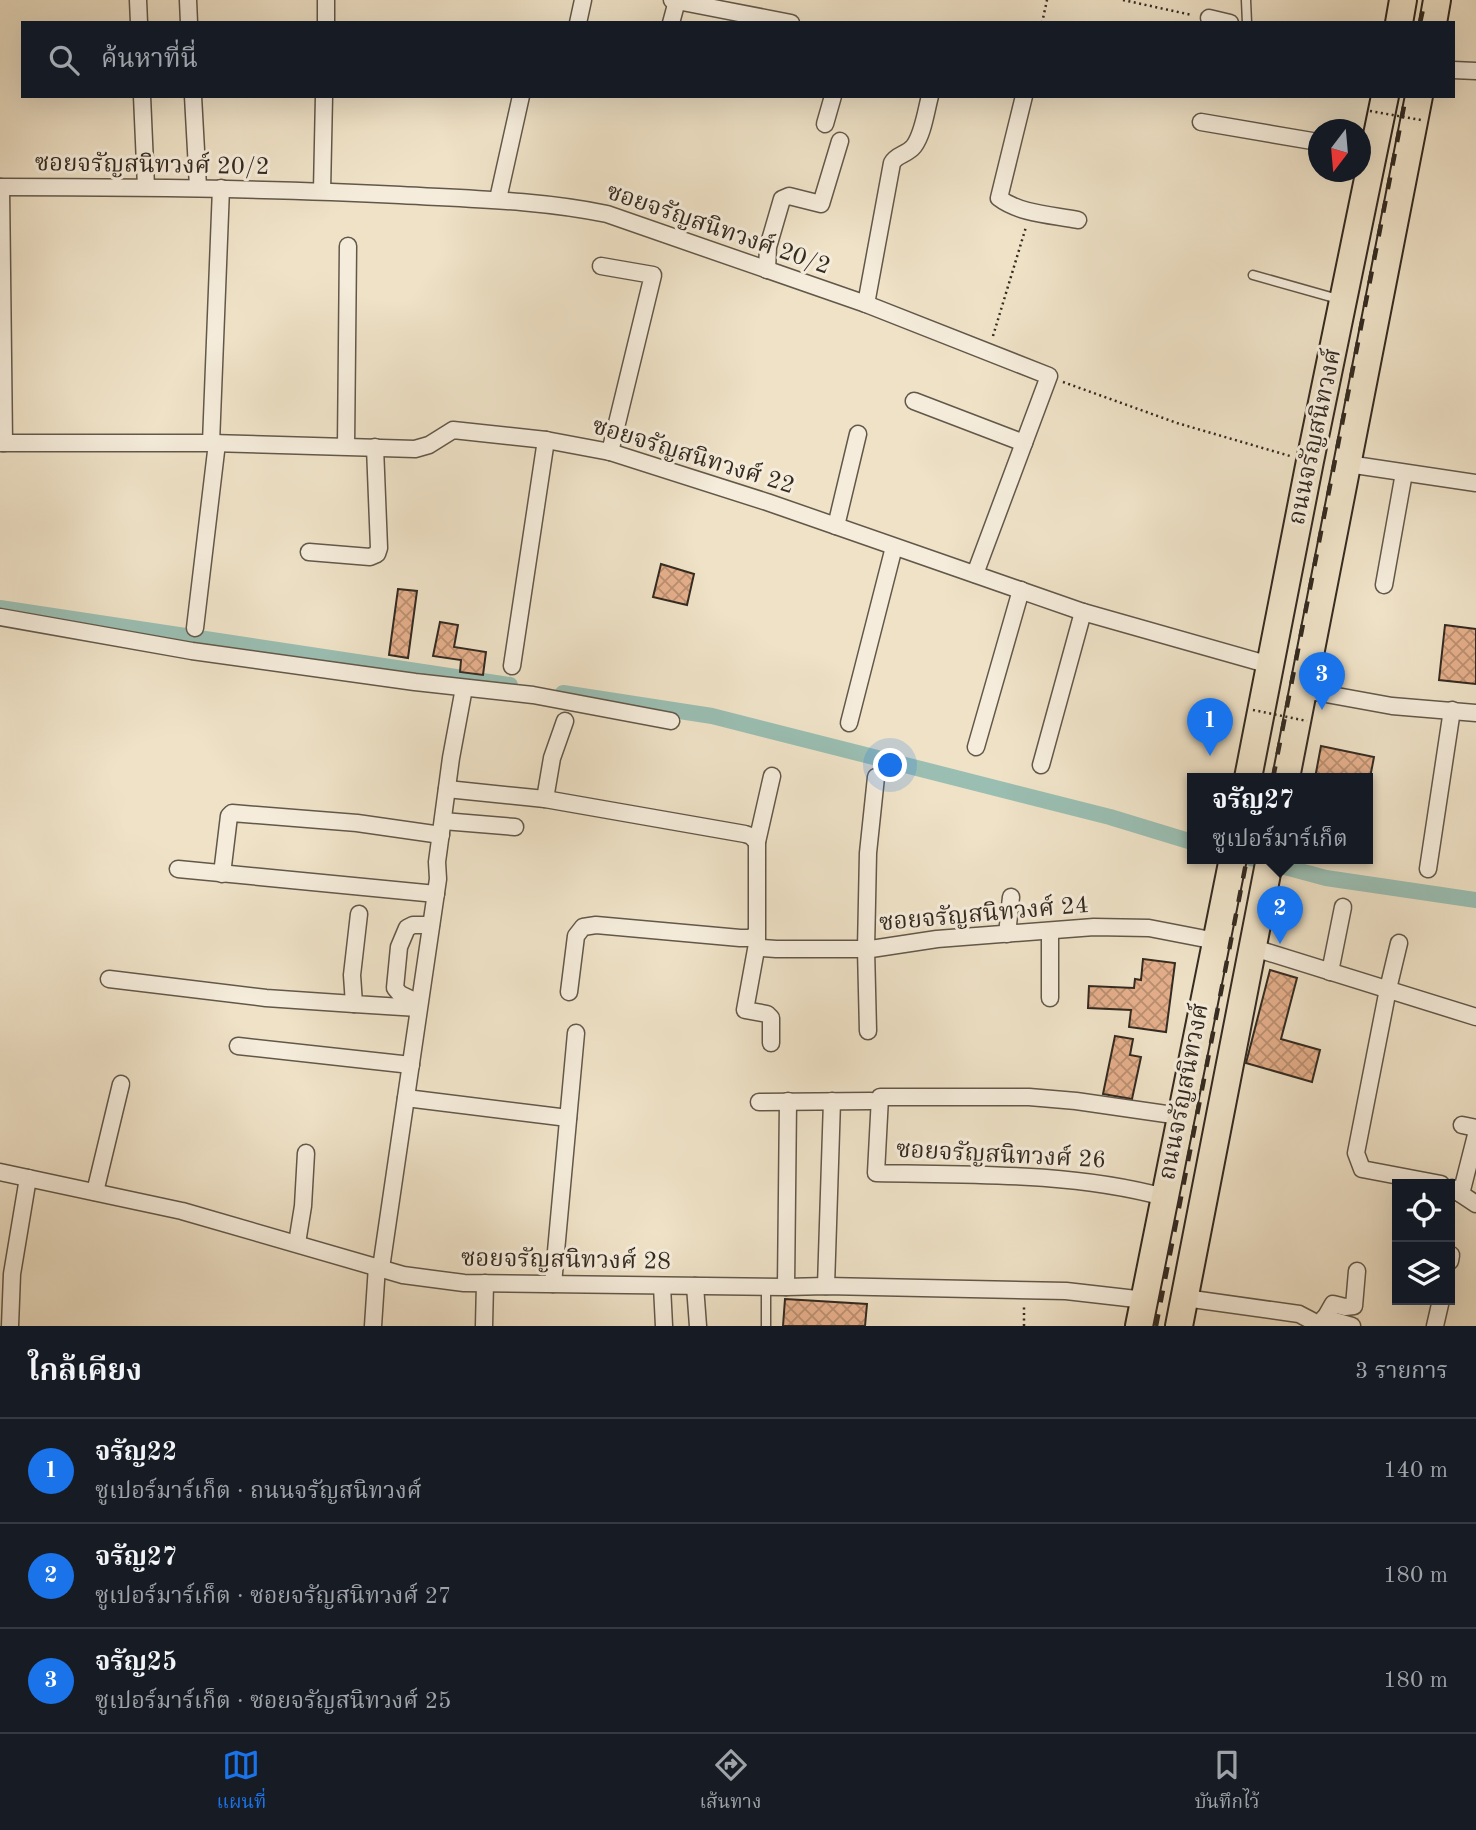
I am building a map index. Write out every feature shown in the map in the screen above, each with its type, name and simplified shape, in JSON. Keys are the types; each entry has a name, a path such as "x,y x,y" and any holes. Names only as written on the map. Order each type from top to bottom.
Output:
{"main road":[{"path":"1399,21 1403,0"},
{"path":"1433,21 1437,0"},
{"name":"ถนนจรัญสนิทวงศ์","path":"1371,134 1377,103"},
{"name":"ถนนจรัญสนิทวงศ์","path":"1287,773 1420,108"},
{"name":"ถนนจรัญสนิทวงศ์","path":"1249,773 1344,300 1363,182"},
{"name":"ถนนจรัญสนิทวงศ์","path":"1139,1326 1232,864"},
{"name":"ถนนจรัญสนิทวงศ์","path":"1179,1326 1268,866"}],"street":[{"path":"138,0 139,21"},
{"path":"188,0 189,21"},
{"path":"326,0 326,21"},
{"path":"578,21 583,0"},
{"path":"672,0 763,20"},
{"path":"672,21 677,1"},
{"path":"1455,70 1476,71"},
{"path":"142,98 146,187"},
{"path":"193,98 198,187"},
{"path":"322,191 324,98"},
{"path":"498,200 521,98"},
{"path":"825,124 832,98"},
{"path":"866,304 892,163 896,156 912,150 929,98"},
{"path":"1024,98 999,198 1019,208 1079,220"},
{"path":"1201,122 1308,140"},
{"path":"767,270 768,247 782,199 789,196 821,204 840,141"},
{"path":"1,187 2,443"},
{"name":"ซอยจรัญสนิทวงศ์ 20/2","path":"1,187 198,187 322,191 498,200 582,209 607,214 866,304 1049,376"},
{"path":"195,628 214,443 221,188"},
{"path":"346,446 348,246"},
{"path":"601,266 653,275 610,452"},
{"path":"975,574 1049,376"},
{"path":"914,401 1024,443"},
{"name":"ซอยจรัญสนิทวงศ์ 22","path":"2,443 214,443 415,449 429,445 453,430 546,440 610,452 694,478 1083,612 1270,665"},
{"path":"836,526 858,434"},
{"path":"512,666 546,440"},
{"path":"309,552 370,557 377,554 379,548 375,447"},
{"path":"1348,464 1476,482"},
{"path":"1384,585 1404,473"},
{"path":"849,723 894,547"},
{"path":"976,747 1021,590"},
{"path":"1041,765 1083,612"},
{"path":"0,617 192,650 579,702 671,721"},
{"path":"373,1326 379,1267 436,894 447,789 464,688"},
{"path":"1304,690 1392,706 1476,713"},
{"path":"1428,869 1452,710"},
{"path":"545,799 552,758 565,720"},
{"path":"771,1043 771,1018 767,1014 746,1010 757,939 757,842 772,776"},
{"path":"868,1031 868,853 876,778"},
{"path":"447,789 545,799 751,835 757,842"},
{"path":"222,874 229,816 232,813 442,828 514,827"},
{"path":"178,869 436,894"},
{"path":"1007,934 1011,897"},
{"path":"1330,972 1343,907"},
{"path":"354,1004 352,975 359,915"},
{"path":"418,1006 395,988 400,947 407,928 413,925 431,925"},
{"name":"ซอยจรัญสนิทวงศ์ 24","path":"569,992 576,936 583,927 596,925 757,939 762,948 776,949 866,949 1094,927 1149,928 1216,941"},
{"path":"1050,931 1050,998"},
{"path":"1399,943 1356,1153 1362,1169 1415,1179"},
{"path":"1251,947 1476,1017"},
{"path":"109,979 266,998 418,1006"},
{"path":"553,1284 576,1033"},
{"path":"238,1046 411,1065"},
{"path":"95,1192 121,1084"},
{"name":"ซอยจรัญสนิทวงศ์ 26","path":"1164,1197 1111,1184 1072,1179 876,1173 880,1097 1029,1097 1180,1116"},
{"path":"406,1098 568,1118"},
{"path":"786,1287 788,1101"},
{"path":"826,1286 832,1101"},
{"path":"759,1102 871,1101"},
{"path":"1476,1135 1455,1190 1476,1204"},
{"path":"297,1243 303,1206 306,1153"},
{"name":"ซอยจรัญสนิทวงศ์ 28","path":"0,1172 182,1211 403,1275 464,1283 1024,1290 1144,1300"},
{"path":"10,1326 12,1275 27,1178"},
{"path":"1322,1323 1333,1304 1353,1306 1357,1271"},
{"path":"484,1326 485,1283"},
{"path":"663,1286 664,1326"},
{"path":"695,1286 698,1326"},
{"path":"1185,1298 1299,1314 1322,1323 1352,1326"},
{"path":"1435,1326 1440,1305"}],"lane":[{"path":"1246,0 1247,21"},
{"path":"1253,275 1344,300"},
{"path":"766,1287 766,1326"}],"path":[{"path":"1042,21 1047,0"},
{"path":"1122,0 1220,21"},
{"path":"1377,103 1420,108"},
{"path":"989,353 1026,227"},
{"path":"1049,376 1177,423 1310,461"},
{"path":"1253,710 1307,721"},
{"path":"1024,1290 1024,1326"}],"building":[{"path":"661,564 694,574 687,605 653,597"},
{"path":"398,589 417,591 408,658 389,655"},
{"path":"440,622 458,625 454,647 486,652 483,675 460,672 461,660 433,656"},
{"path":"1445,625 1476,629 1476,684 1439,680"},
{"path":"1321,746 1374,757 1371,773 1316,773"},
{"path":"1143,959 1175,963 1166,1032 1129,1027 1131,1010 1088,1008 1089,986 1134,988 1135,979 1141,980"},
{"path":"1270,970 1297,978 1281,1039 1320,1050 1312,1082 1246,1063"},
{"path":"1115,1036 1133,1039 1130,1055 1141,1057 1132,1099 1103,1094"},
{"path":"785,1299 867,1304 865,1326 783,1326"}],"waterway":[{"path":"0,608 510,685"},
{"path":"563,693 712,716 1110,817 1187,840"},
{"path":"1274,864 1326,878 1476,900"}],"railway":[{"path":"1420,21 1425,0"},
{"path":"1274,773 1406,98"},
{"path":"1156,1326 1246,864"}],"place":[{"name":"จรัญ25","path":"1322,710"},
{"name":"จรัญ22","path":"1210,756"},
{"name":"จรัญ27","path":"1280,944"}]}
